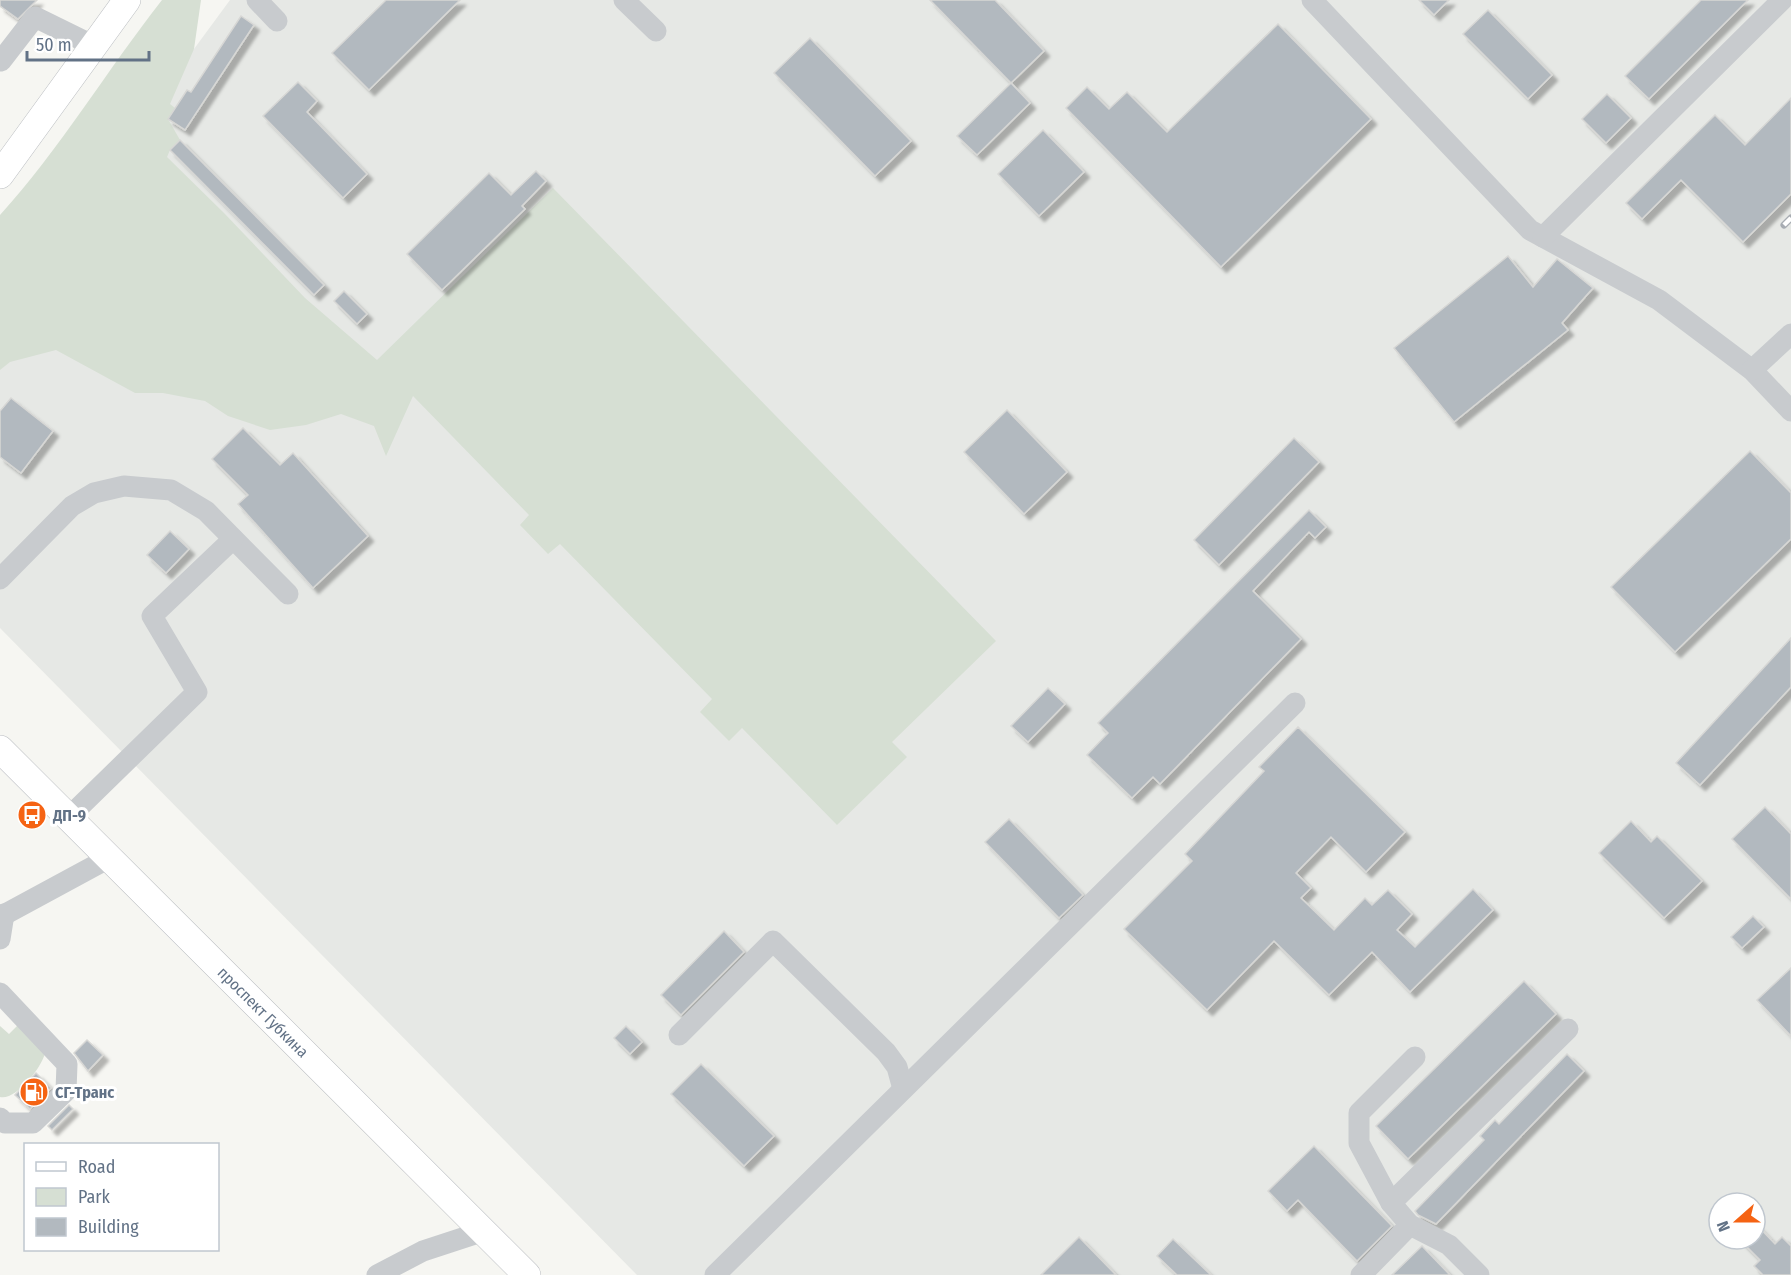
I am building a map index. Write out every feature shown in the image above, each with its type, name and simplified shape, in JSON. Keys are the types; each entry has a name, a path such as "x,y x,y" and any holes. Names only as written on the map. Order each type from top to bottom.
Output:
{"main road":[{"path":"0,175 127,0"},
{"name":"проспект Губкина","path":"0,749 527,1275"}],"street":[{"path":"257,0 277,21"},
{"path":"624,0 656,31"},
{"path":"1312,0 1530,230 1659,300 1752,370 1791,411"},
{"path":"1543,237 1782,0"},
{"path":"1,61 35,17 94,46"},
{"path":"1752,370 1791,334"},
{"path":"0,579 72,506 94,493 123,486 171,490 206,511 288,594"},
{"path":"69,817 197,692 152,616 233,539"},
{"path":"715,1275 1295,703"},
{"path":"0,939 2,916 109,858"},
{"path":"679,1035 773,941 886,1052 897,1068 903,1089"},
{"path":"0,993 67,1064 66,1091 33,1123 5,1123 0,1118"},
{"path":"1391,1203 1568,1029"},
{"path":"1415,1057 1359,1113 1359,1143 1391,1203 1410,1225 1449,1245 1479,1275"},
{"path":"1362,1275 1410,1225"},
{"path":"377,1275 423,1251 484,1231"}],"shaded area":[{"path":"230,0 1791,0 1791,1275 637,1275 0,628 0,313"}],"green space":[{"path":"162,0 201,0 194,49 170,104 175,108 168,119 180,140 170,150 167,157 305,298 377,360 553,188 996,641 892,742 907,757 837,825 742,728 729,741 700,712 712,699 560,544 548,554 520,525 529,515 413,396 386,456 374,426 341,414 306,425 270,430 228,416 205,401 163,393 135,393 56,350 10,362 0,370 0,215 43,163"},
{"path":"20,1023 45,1053 34,1074 20,1089 6,1097 0,1097 0,1026 9,1034"}],"building":[{"path":"0,0 37,0 18,19 0,6"},
{"path":"386,0 460,0 369,90 332,53"},
{"path":"930,0 995,0 1044,51 1011,83"},
{"path":"1419,0 1449,0 1434,15"},
{"path":"1701,0 1748,0 1649,99 1625,76"},
{"path":"1488,10 1552,75 1528,99 1463,34"},
{"path":"241,16 254,25 185,130 168,119 187,90 191,92"},
{"path":"1278,24 1371,119 1221,267 1066,108 1087,87 1109,109 1127,92 1167,132"},
{"path":"810,38 911,141 875,176 774,73"},
{"path":"298,82 317,101 307,112 367,174 343,198 263,116"},
{"path":"1011,83 1030,103 977,155 957,136"},
{"path":"1607,94 1631,118 1606,143 1582,119"},
{"path":"1791,98 1791,194 1743,242 1681,180 1642,219 1626,203 1715,115 1745,145"},
{"path":"1043,130 1084,172 1039,216 998,174"},
{"path":"180,140 324,285 314,295 170,150"},
{"path":"536,171 546,181 522,206 525,209 442,290 407,254 489,173 511,195"},
{"path":"1508,256 1533,287 1557,259 1593,288 1562,323 1568,330 1454,422 1394,348"},
{"path":"344,291 367,314 357,324 334,301"},
{"path":"11,398 53,431 21,473 0,457 0,411"},
{"path":"1007,410 1067,472 1024,514 964,452"},
{"path":"243,428 280,465 293,453 368,536 313,588 238,504 248,495 212,459"},
{"path":"1294,438 1319,462 1219,565 1194,540"},
{"path":"1750,451 1791,493 1791,539 1675,652 1611,587"},
{"path":"1309,510 1326,527 1315,538 1309,532 1253,591 1301,639 1160,784 1153,777 1132,798 1087,755 1108,733 1098,723"},
{"path":"170,531 189,549 166,573 147,555"},
{"path":"1791,638 1791,687 1700,785 1676,763"},
{"path":"1048,688 1065,704 1028,742 1011,726"},
{"path":"1298,727 1405,832 1366,872 1331,837 1296,873 1311,888 1301,898 1334,930 1365,898 1372,905 1388,890 1412,914 1397,930 1415,947 1473,889 1493,910 1410,992 1372,952 1329,995 1274,941 1207,1010 1124,929 1192,861 1185,854 1264,771 1259,767"},
{"path":"1765,807 1791,834 1791,899 1732,839"},
{"path":"1009,819 1083,895 1059,918 985,842"},
{"path":"1631,821 1651,842 1657,836 1702,881 1664,918 1599,853"},
{"path":"1753,916 1764,927 1742,948 1731,937"},
{"path":"724,931 744,952 681,1015 661,995"},
{"path":"1791,968 1791,1036 1757,1000"},
{"path":"1524,981 1556,1014 1408,1159 1376,1126"},
{"path":"626,1026 642,1042 630,1054 614,1038"},
{"path":"87,1040 103,1055 88,1071 74,1053"},
{"path":"1567,1054 1584,1071 1436,1224 1418,1215 1415,1211 1484,1140 1480,1136 1495,1120 1499,1124"},
{"path":"701,1064 774,1136 744,1166 671,1094"},
{"path":"36,1073 51,1088 30,1109 15,1095"},
{"path":"69,1105 73,1109 52,1130 48,1126"},
{"path":"1314,1146 1392,1226 1357,1261 1298,1200 1287,1211 1268,1191"},
{"path":"1767,1236 1775,1244 1782,1237 1791,1246 1791,1275 1763,1275 1754,1266 1760,1260 1751,1251 1767,1251"},
{"path":"1079,1237 1116,1275 1041,1275"},
{"path":"1173,1239 1211,1275 1177,1275 1157,1256"},
{"path":"1422,1246 1450,1275 1392,1275"}],"railway":[{"path":"1784,225 1791,218"}],"place":[{"name":"ДП-9","path":"32,815"},
{"name":"СГ-Транс","path":"34,1092"}]}
